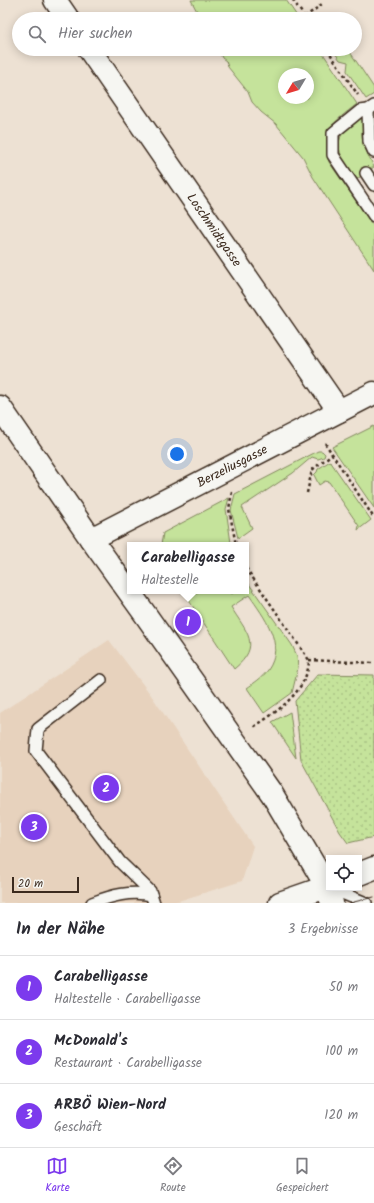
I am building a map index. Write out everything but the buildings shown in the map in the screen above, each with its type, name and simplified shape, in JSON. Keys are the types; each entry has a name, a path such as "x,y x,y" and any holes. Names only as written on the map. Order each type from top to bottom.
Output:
{"street":[{"path":"55,0 63,12"},
{"name":"Loschmidtgasse","path":"94,56 339,411"},
{"name":"Berzeliusgasse","path":"91,539 374,393"},
{"path":"0,407 127,589"},
{"path":"131,594 272,794 326,885"},
{"path":"362,873 374,868"},
{"path":"280,903 326,891"}],"lane":[{"path":"374,152 369,141 371,108 360,111 332,133 333,155 374,216"},
{"path":"366,173 374,185"},
{"path":"101,680 38,728 36,751 120,862 152,897"},
{"path":"332,891 366,903"},
{"path":"92,903 114,895 142,893 152,897"}],"path":[{"path":"293,0 302,12"},
{"path":"313,12 322,4"},
{"path":"332,56 371,108"},
{"path":"312,425 374,518"},
{"path":"307,493 312,470 332,454"},
{"path":"225,469 233,490 229,509 235,542"},
{"path":"234,740 266,719 296,694 308,671 309,660 249,572"},
{"path":"309,660 374,663"}],"shaded area":[{"path":"109,640 151,695 253,846 242,881 172,903 0,903 0,713"}],"green space":[{"path":"191,0 286,0 294,12 197,12"},
{"path":"221,56 325,56 357,104 341,116 331,128 328,134 327,151 329,162 374,227 374,270 313,177 303,157 276,124 261,112 252,102 248,92 228,67 226,61"},
{"path":"337,56 353,56 374,88 374,94 366,99 347,71 348,62 340,60"},
{"path":"364,116 362,134 363,144 374,167 357,179 342,158 339,146 342,134 346,129"},
{"path":"374,426 374,508 332,447"},
{"path":"318,451 322,451 325,454 324,457 318,459 312,457 293,473 242,507 252,528 238,538 231,510 235,494"},
{"path":"330,461 371,520 358,530 359,526 329,482 325,481 319,485 314,475 318,469"},
{"path":"229,498 226,509 231,542 162,542 163,533"},
{"path":"249,584 292,645 297,656 298,668 292,693 264,713 247,688 266,673 273,660 275,650 271,631 261,612 249,595 231,607 246,631 250,645 248,653 234,669 188,599 195,594 249,594"},
{"path":"318,674 374,675 374,837 348,843 340,832 301,760 295,701"},
{"path":"290,712 296,758 272,722"}],"tram line":[{"path":"350,903 374,897"}],"place":[{"name":"Carabelligasse","path":"188,622"},
{"name":"McDonald's","path":"106,788"},
{"name":"ARBÖ Wien-Nord","path":"34,827"}]}
